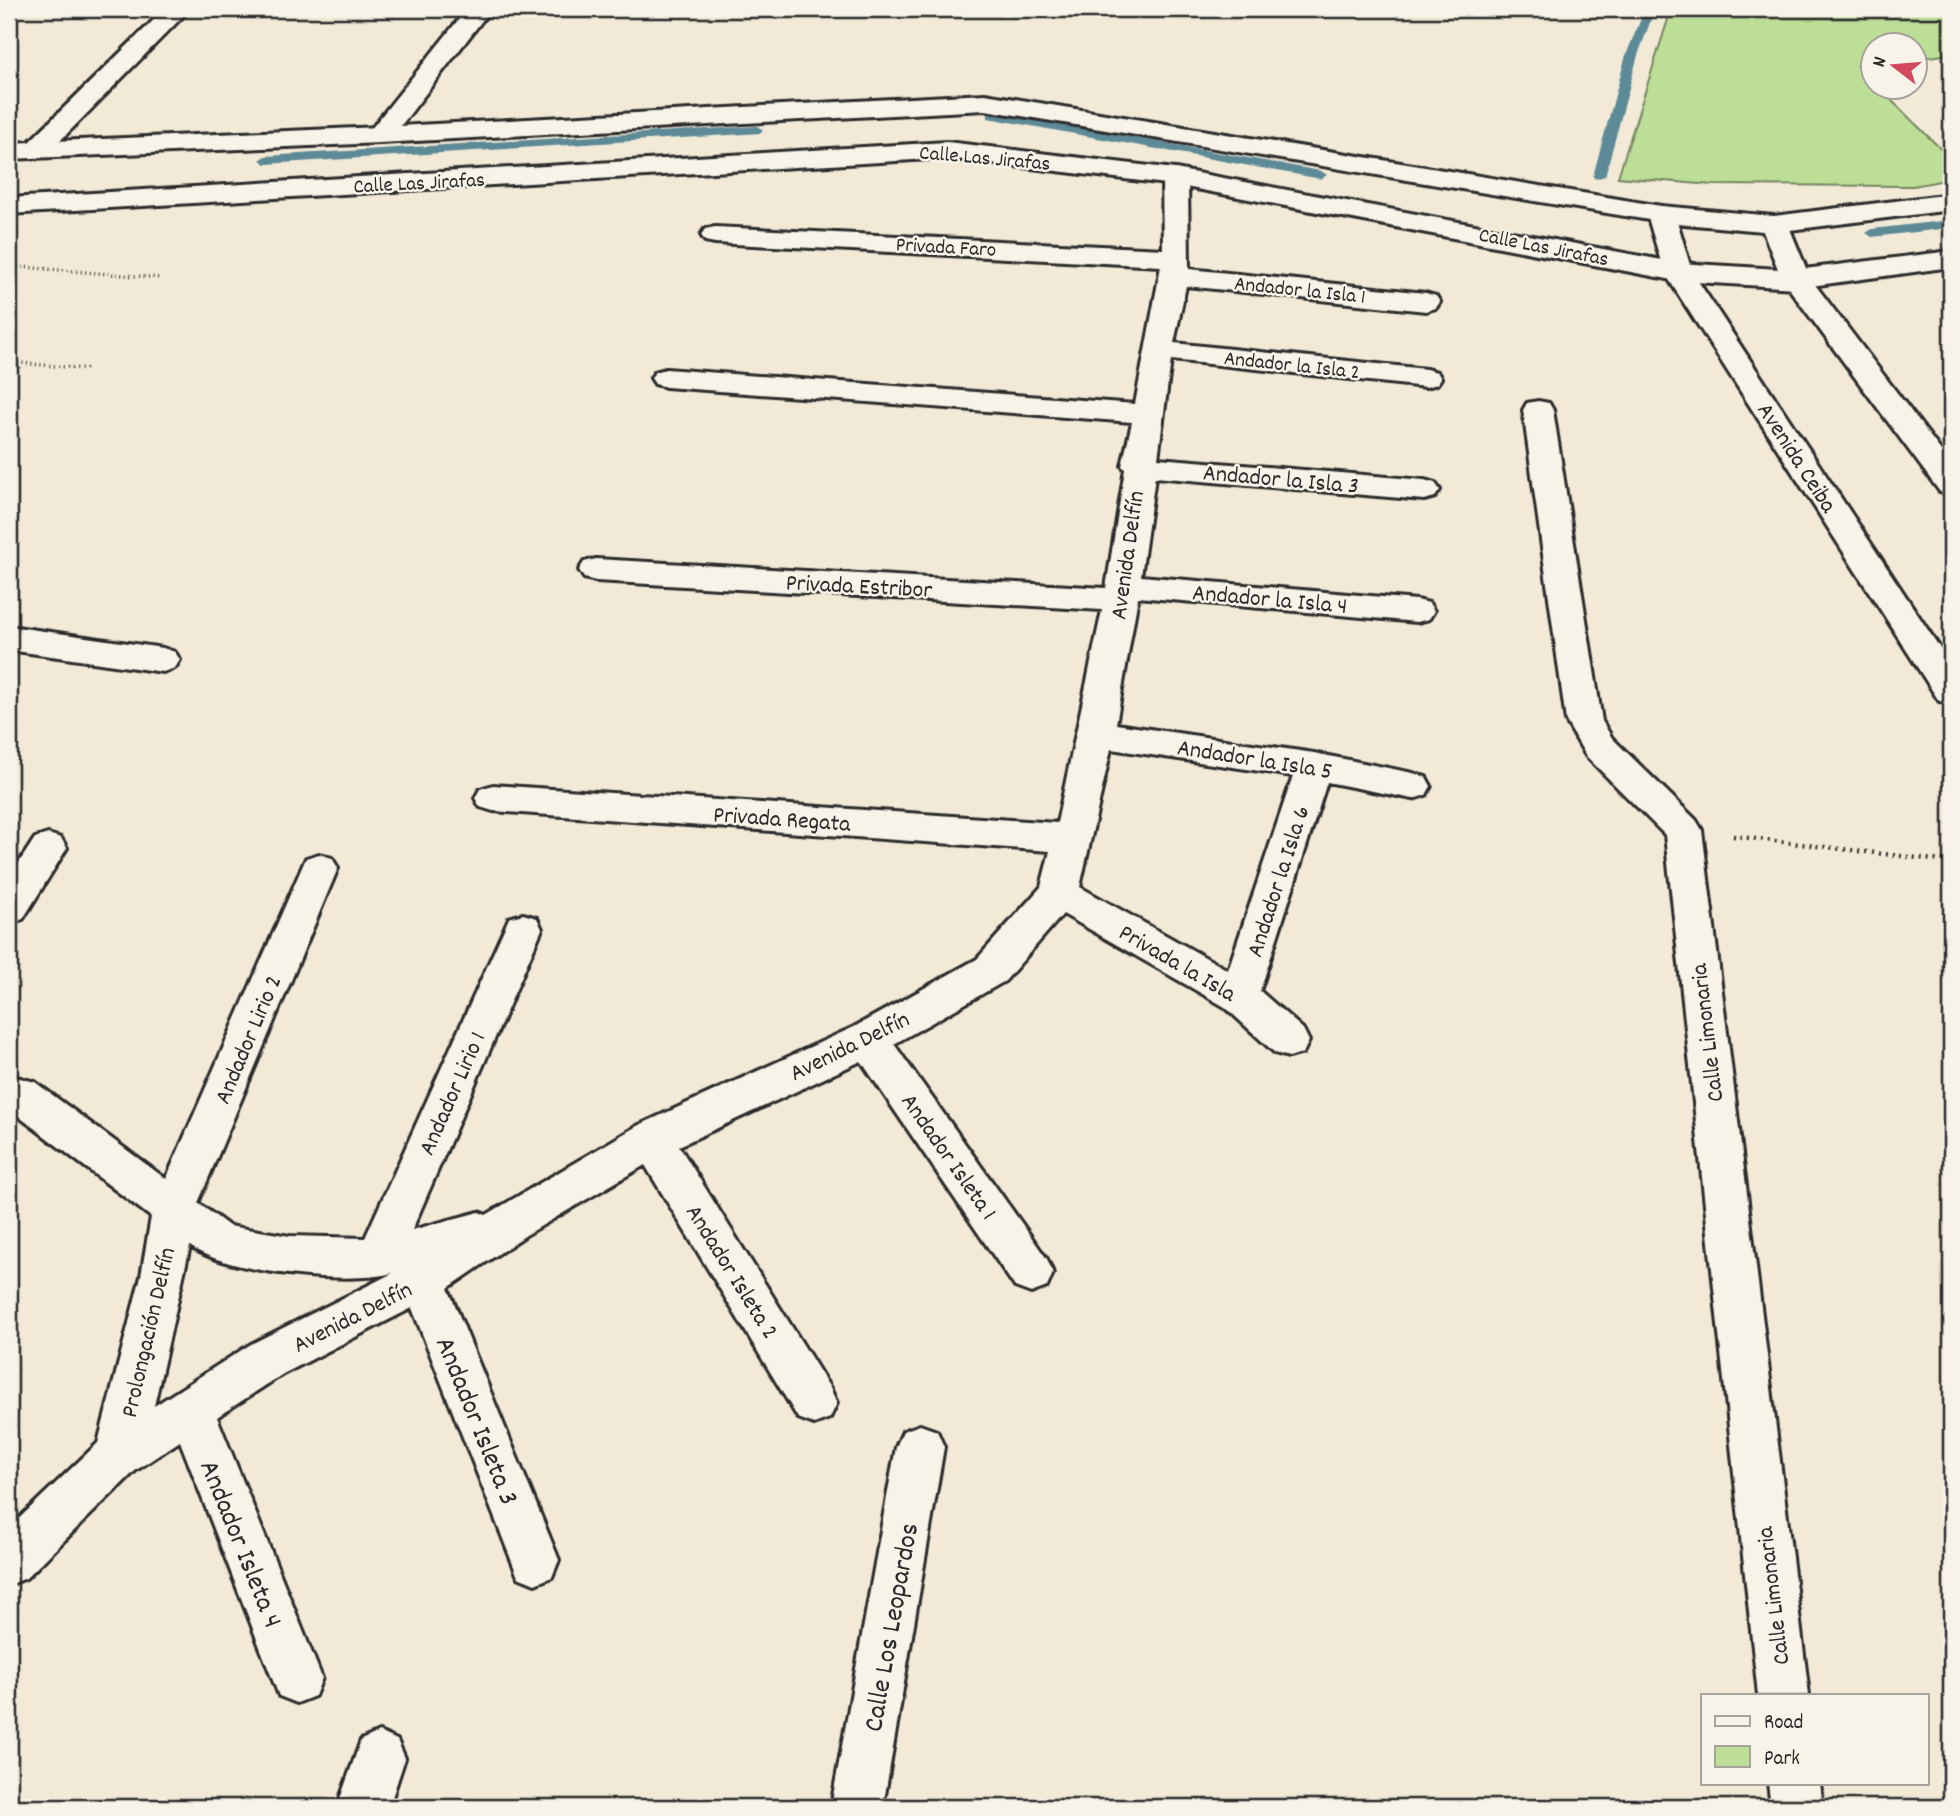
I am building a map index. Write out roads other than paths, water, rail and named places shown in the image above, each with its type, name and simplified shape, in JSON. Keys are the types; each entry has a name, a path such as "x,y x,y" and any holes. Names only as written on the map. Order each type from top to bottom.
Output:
{"street":[{"path":"37,149 178,9"},
{"path":"380,135 479,9"},
{"name":"Calle Las Jirafas","path":"9,151 380,135 985,102 1661,214 1774,224 1951,202"},
{"name":"Calle Las Jirafas","path":"9,206 947,150 1175,177 1678,272 1796,279 1951,259"},
{"name":"Avenida Delfín","path":"9,1561 118,1455 267,1359 423,1280 511,1222 652,1139 868,1039 991,970 1059,893 1096,734 1122,593 1138,466 1158,350 1176,267 1175,177"},
{"name":"Avenida Ceiba","path":"1661,214 1678,272 1951,692"},
{"path":"1774,224 1796,279 1951,485"},
{"name":"Privada Faro","path":"715,235 1176,267"},
{"name":"Andador la Isla 1","path":"1176,267 1426,302"},
{"name":"Andador la Isla 2","path":"1158,350 1426,378"},
{"path":"666,379 1148,414"},
{"name":"Calle Limonaria","path":"1538,410 1584,720 1599,747 1683,830 1784,1694"},
{"name":"Andador la Isla 3","path":"1138,466 1424,490"},
{"name":"Privada Estribor","path":"596,570 1122,593"},
{"name":"Andador la Isla 4","path":"1122,593 1417,611"},
{"path":"9,638 163,660"},
{"name":"Andador la Isla 5","path":"1096,734 1314,765 1413,786"},
{"name":"Andador la Isla 6","path":"1240,996 1314,765"},
{"name":"Privada Regata","path":"493,798 1070,838"},
{"path":"9,909 48,848"},
{"name":"Andador Lirio 2","path":"174,1209 320,868"},
{"name":"Privada la Isla","path":"1059,893 1240,996 1289,1041"},
{"name":"Andador Lirio 1","path":"378,1258 523,929"},
{"name":"Andador Isleta 1","path":"868,1039 1031,1273"},
{"name":"Prolongación Delfín","path":"9,1091 20,1094 219,1243 290,1255 378,1258 511,1222"},
{"name":"Andador Isleta 2","path":"652,1139 814,1403"},
{"name":"Prolongación Delfín","path":"118,1455 163,1276 174,1209"},
{"name":"Andador Isleta 3","path":"423,1280 535,1560"},
{"name":"Andador Isleta 4","path":"190,1408 297,1678"},
{"name":"Calle Los Leopardos","path":"857,1807 920,1447"},
{"path":"363,1807 379,1758"},
{"path":"1794,1784 1797,1807"}],"waterway":[{"path":"1599,176 1632,55 1650,9"},
{"path":"992,116 1321,175"},
{"path":"266,160 757,130"},
{"path":"1872,233 1951,224"}]}
